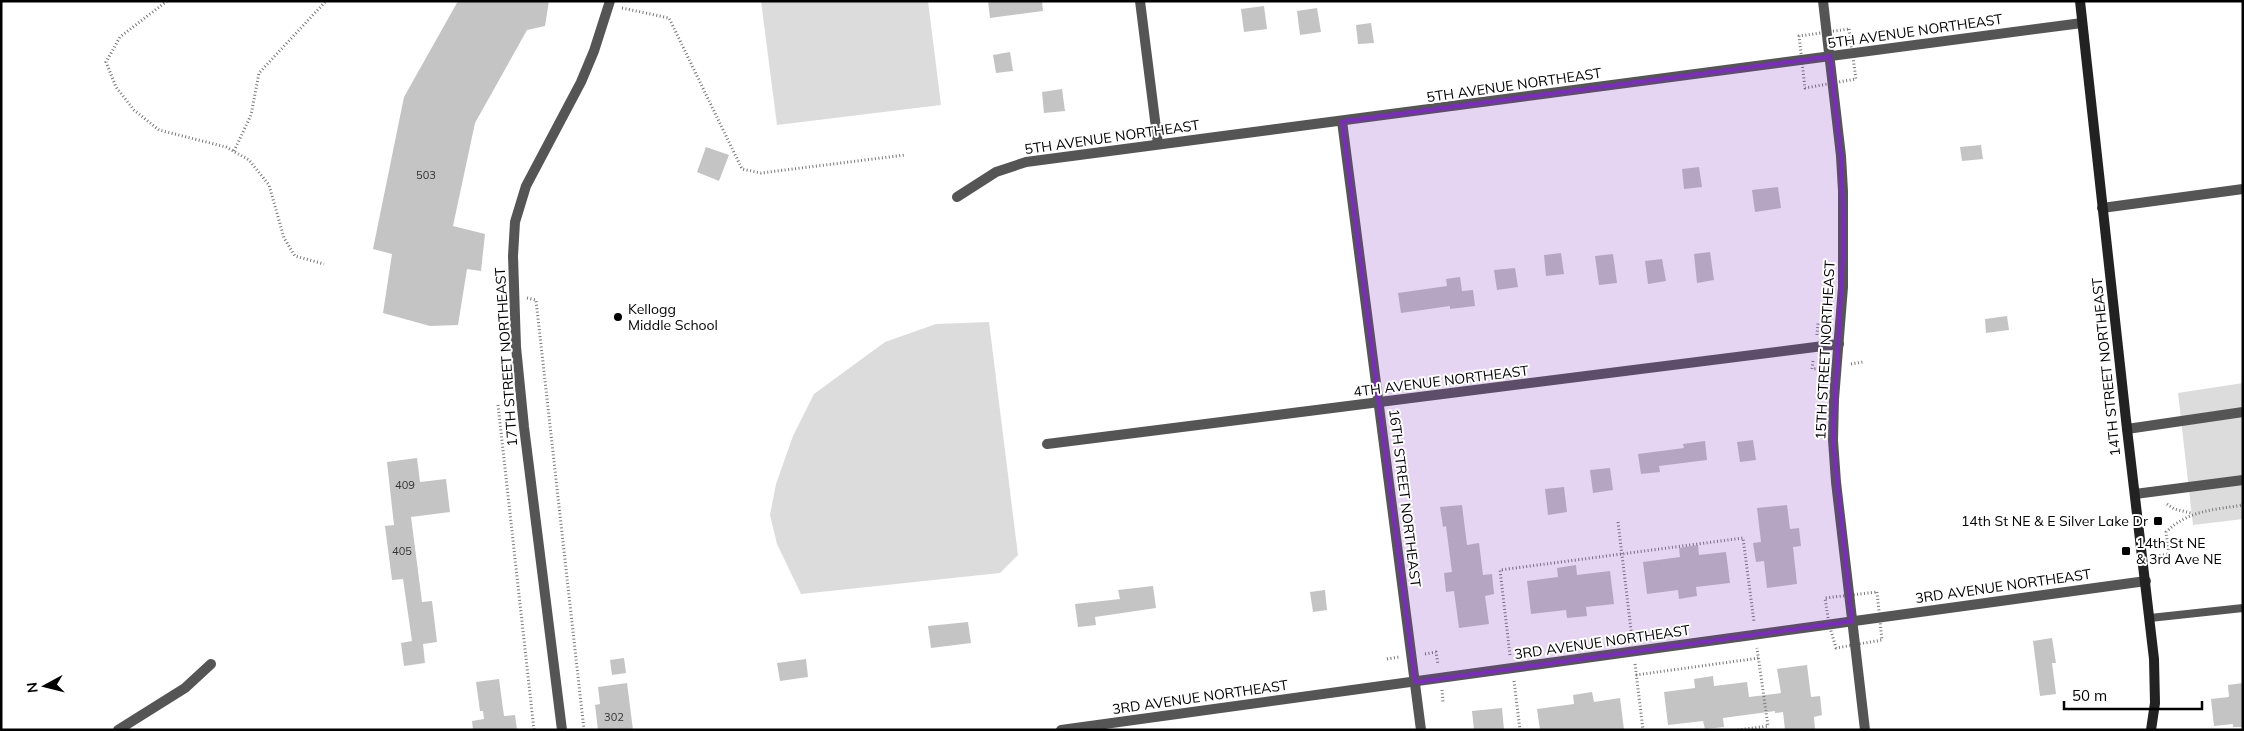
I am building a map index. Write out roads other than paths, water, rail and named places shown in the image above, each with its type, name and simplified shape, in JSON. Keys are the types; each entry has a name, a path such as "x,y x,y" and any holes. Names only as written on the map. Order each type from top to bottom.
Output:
{"main road":[{"name":"14TH STREET NORTHEAST","path":"2080,1 2126,429 2150,618 2156,684 2151,730"}],"street":[{"path":"1140,1 1158,144"},
{"name":"15TH STREET NORTHEAST","path":"1823,1 1841,156 1843,191 1844,287 1834,399 1833,440 1836,482 1865,730"},
{"name":"17TH STREET NORTHEAST","path":"562,730 524,427 516,347 512,256 515,222 526,186 581,82 594,51 610,3"},
{"name":"5TH AVENUE NORTHEAST","path":"957,197 996,172 1026,162 2082,23"},
{"name":"16TH STREET NORTHEAST","path":"1342,121 1421,730"},
{"path":"2102,208 2243,189"},
{"name":"4TH AVENUE NORTHEAST","path":"1047,444 1839,344"},
{"path":"2126,429 2243,412"},
{"path":"2134,494 2243,480"},
{"name":"3RD AVENUE NORTHEAST","path":"1061,730 2146,581"},
{"path":"118,730 185,688 211,664"}],"lane":[{"path":"2150,618 2243,608"}],"place":[{"name":"Kellogg Middle School","path":"618,317"},
{"name":"14th St NE & E Silver Lake Dr","path":"2158,521"},
{"name":"14th St NE & 3rd Ave NE","path":"2126,551"}]}
